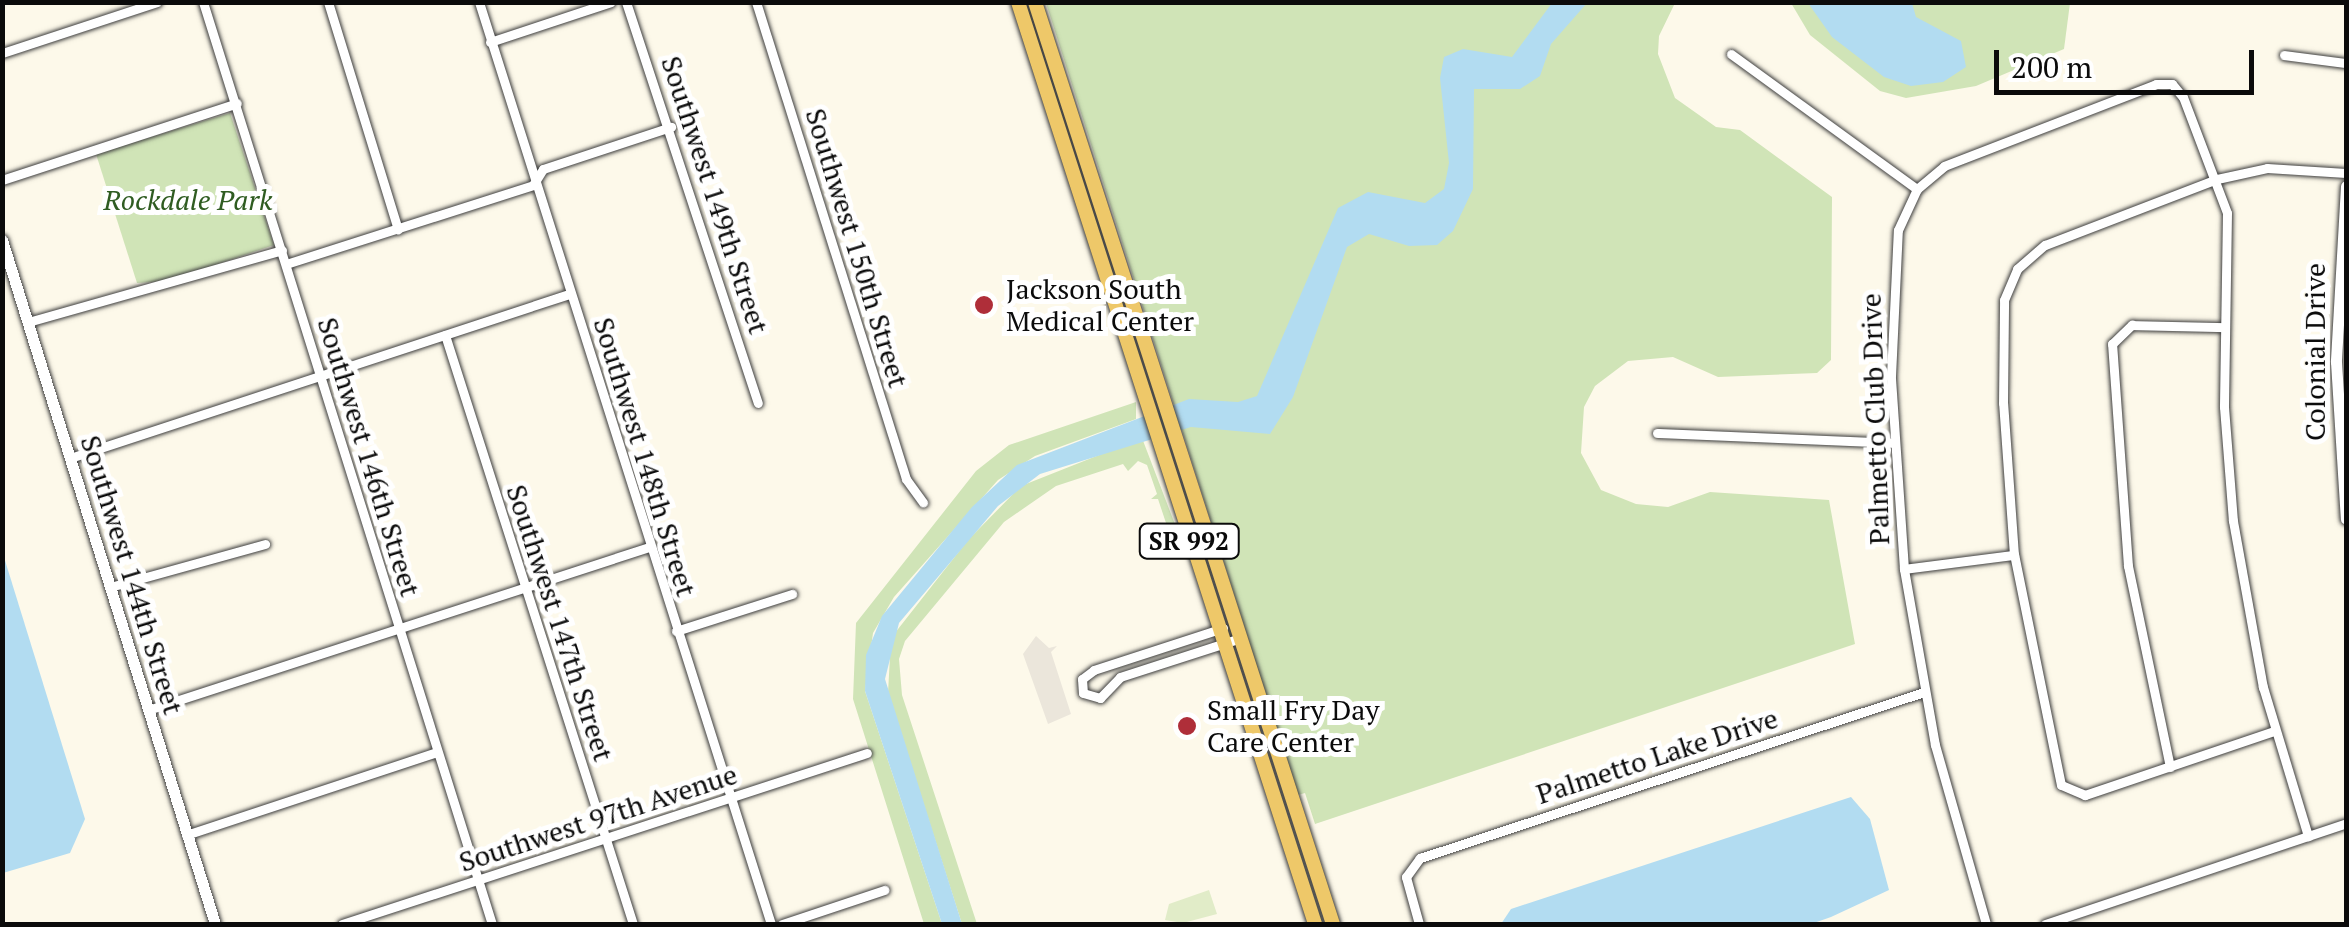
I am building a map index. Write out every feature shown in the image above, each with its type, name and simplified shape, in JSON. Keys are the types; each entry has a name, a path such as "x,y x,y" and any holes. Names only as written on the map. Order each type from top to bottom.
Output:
{"main road":[{"name":"SR 992","path":"1018,2 1219,637 1316,924"},
{"name":"SR 992","path":"1036,2 1172,434 1333,924"}],"street":[{"path":"2,53 157,2"},
{"name":"Southwest 146th Street","path":"203,2 492,924"},
{"path":"328,2 398,228"},
{"name":"Southwest 148th Street","path":"478,2 771,924"},
{"path":"490,42 611,2"},
{"name":"Southwest 149th Street","path":"626,2 671,127 758,403"},
{"name":"Southwest 150th Street","path":"756,2 906,479 924,502"},
{"path":"1731,54 1916,189 1965,156 2156,84 2174,86 2216,180 2228,228 2223,327 2233,521 2274,731 2308,836"},
{"path":"2284,55 2346,63"},
{"path":"2,180 236,103"},
{"path":"286,264 534,185 543,169 671,127"},
{"path":"2274,731 2170,767 2072,794 2060,783 2048,745 2014,555 2003,310 2012,276 2028,258 2060,238 2216,180 2266,168 2346,173"},
{"name":"Colonial Drive","path":"2346,186 2336,337 2346,519"},
{"name":"Palmetto Club Drive","path":"1916,189 1896,242 1893,442 1904,569 1924,692 1986,924"},
{"name":"Southwest 144th Street","path":"2,240 214,924"},
{"path":"28,322 282,250"},
{"path":"70,458 569,294"},
{"path":"2170,767 2135,610 2118,479 2112,347 2124,327 2223,327"},
{"name":"Southwest 147th Street","path":"445,335 633,924"},
{"path":"1658,433 1893,442"},
{"path":"110,588 265,544"},
{"path":"148,710 650,547"},
{"path":"1904,569 2014,555"},
{"path":"676,632 792,594"},
{"path":"1236,632 1120,678 1100,698 1090,698 1082,688 1094,670 1236,632"},
{"name":"Palmetto Lake Drive","path":"1419,924 1408,868 1420,858 1924,692"},
{"path":"186,834 437,752"},
{"name":"Southwest 97th Avenue","path":"342,924 355,923 867,753"},
{"path":"2044,924 2346,823"},
{"path":"782,924 884,890"},
{"path":"2086,911 2090,924"}],"green space":[{"path":"1046,3 1675,3 1659,36 1658,54 1675,98 1716,127 1740,130 1832,197 1831,360 1817,373 1718,377 1673,357 1628,361 1595,386 1584,407 1581,453 1601,490 1636,504 1668,507 1710,492 1829,500 1855,644 1315,824 1305,793 1298,795"},
{"path":"1791,3 2070,3 2064,49 1976,86 1906,98 1880,91 1810,35"},
{"name":"Rockdale Park","path":"230,113 274,245 168,281 137,283 96,154"},
{"path":"1136,402 1136,419 1035,456 998,480 894,597 873,633 865,691 942,924 924,924 853,699 856,623 976,471 1009,445"},
{"path":"1142,438 1176,527 1168,529 1158,499 1151,499 1157,494 1147,465 1138,461 1128,471 1123,464 1056,486 1004,522 905,641 899,659 902,695 977,924 962,924 888,693 891,638 968,540 1021,486"},
{"path":"1209,890 1217,914 1183,923 1165,920 1169,904"}],"shaded area":[{"path":"1036,636 1049,648 1057,646 1051,652 1071,714 1048,724 1023,654"}],"water":[{"path":"1552,3 1587,3 1551,44 1540,76 1520,89 1474,89 1473,189 1453,231 1437,245 1409,246 1369,234 1347,247 1293,397 1270,434 1191,427 1040,474 998,506 899,623 885,679 962,924 942,924 865,691 866,655 882,616 972,507 1017,465 1189,399 1238,402 1257,396 1338,208 1368,192 1425,203 1444,189 1449,163 1440,78 1444,57 1463,49 1512,57"},
{"path":"1808,3 1912,3 1916,17 1961,41 1966,67 1943,82 1911,86 1884,77 1832,37"},
{"path":"3,554 85,819 70,853 3,873"},
{"path":"1851,797 1870,819 1889,890 1831,917 1811,924 1501,924 1511,909"}],"place":[{"name":"Jackson South Medical Center","path":"984,305"},
{"name":"Small Fry Day Care Center","path":"1187,726"}]}
